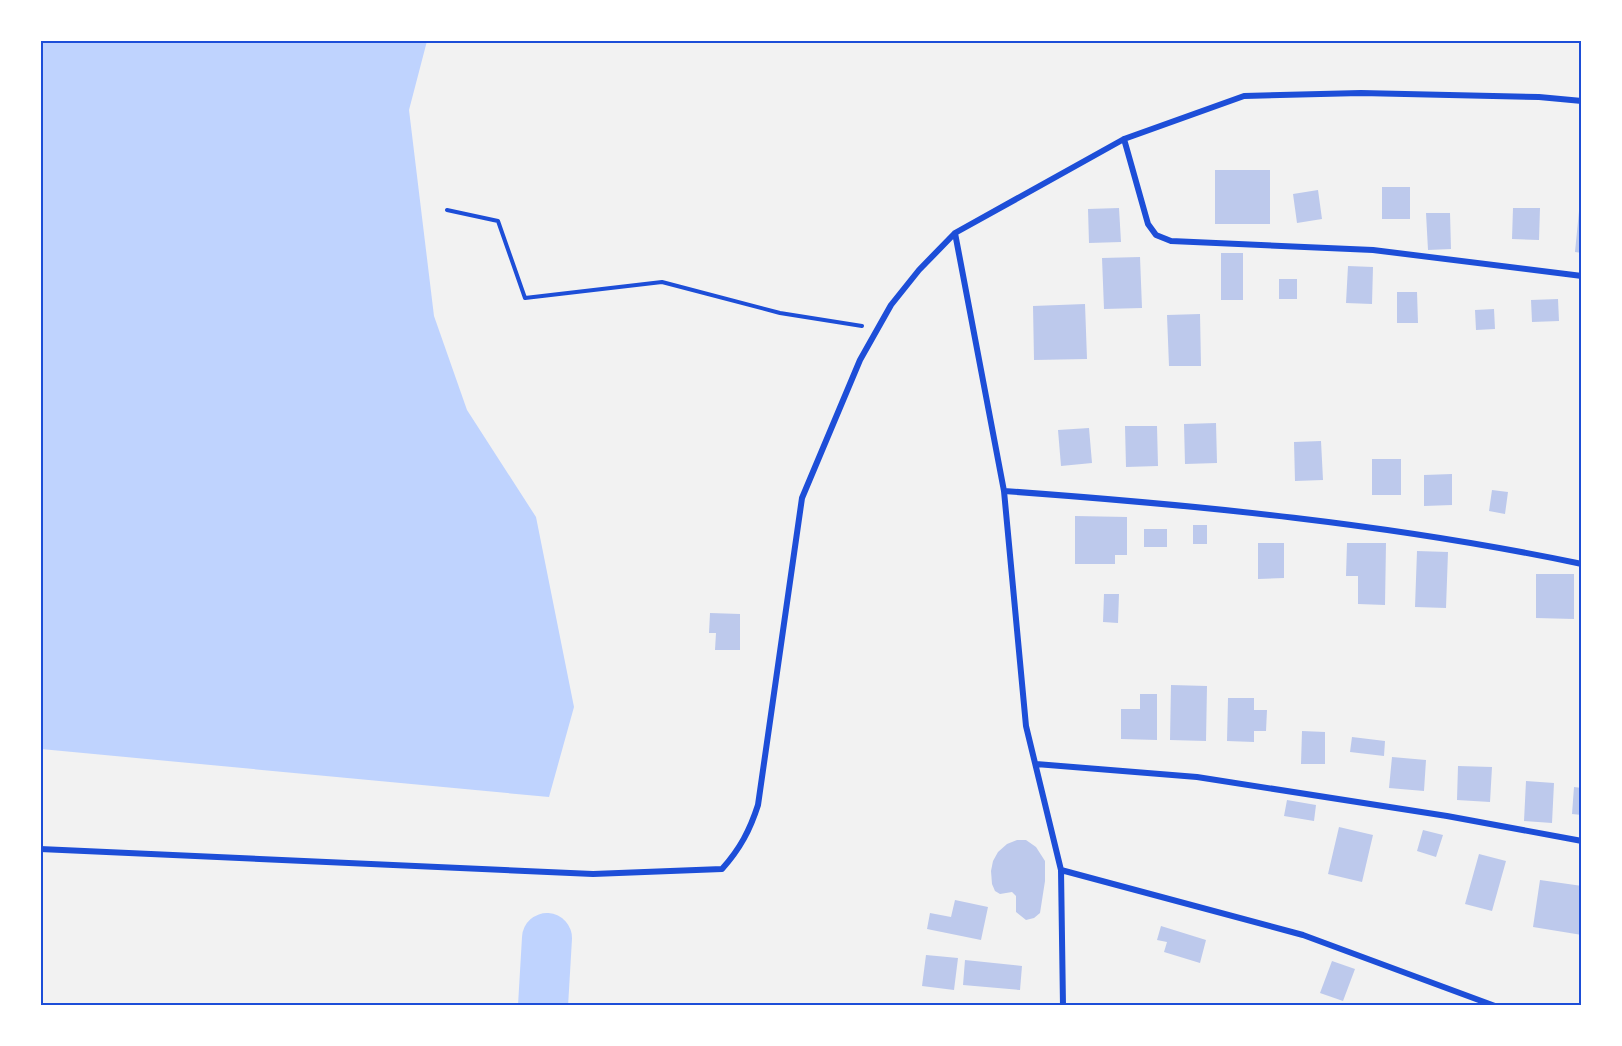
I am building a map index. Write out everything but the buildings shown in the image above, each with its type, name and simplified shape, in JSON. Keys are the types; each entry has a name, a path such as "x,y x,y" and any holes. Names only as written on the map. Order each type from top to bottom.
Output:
{"street":[{"path":"40,849 593,874 722,869 737,853 750,830 758,805 802,498 860,360 877,329 905,287 955,233 1124,139 1244,96 1361,93 1539,97 1581,101"},
{"path":"1124,139 1148,224 1156,236 1171,241 1373,250 1581,276"},
{"path":"955,233 1004,491 1026,726 1061,870 1063,1005"},
{"path":"1004,491 1134,501 1345,523 1581,564"},
{"path":"1036,764 1197,777 1447,816 1581,841"},
{"path":"1061,870 1303,935 1495,1005"}],"path":[{"path":"447,210 498,221 525,298 662,282 780,313 877,329"}],"water":[{"path":"40,41 427,41 409,110 434,316 467,410 536,517 574,707 549,797 41,749"}],"waterway":[{"path":"543,1006 547,938"}]}
